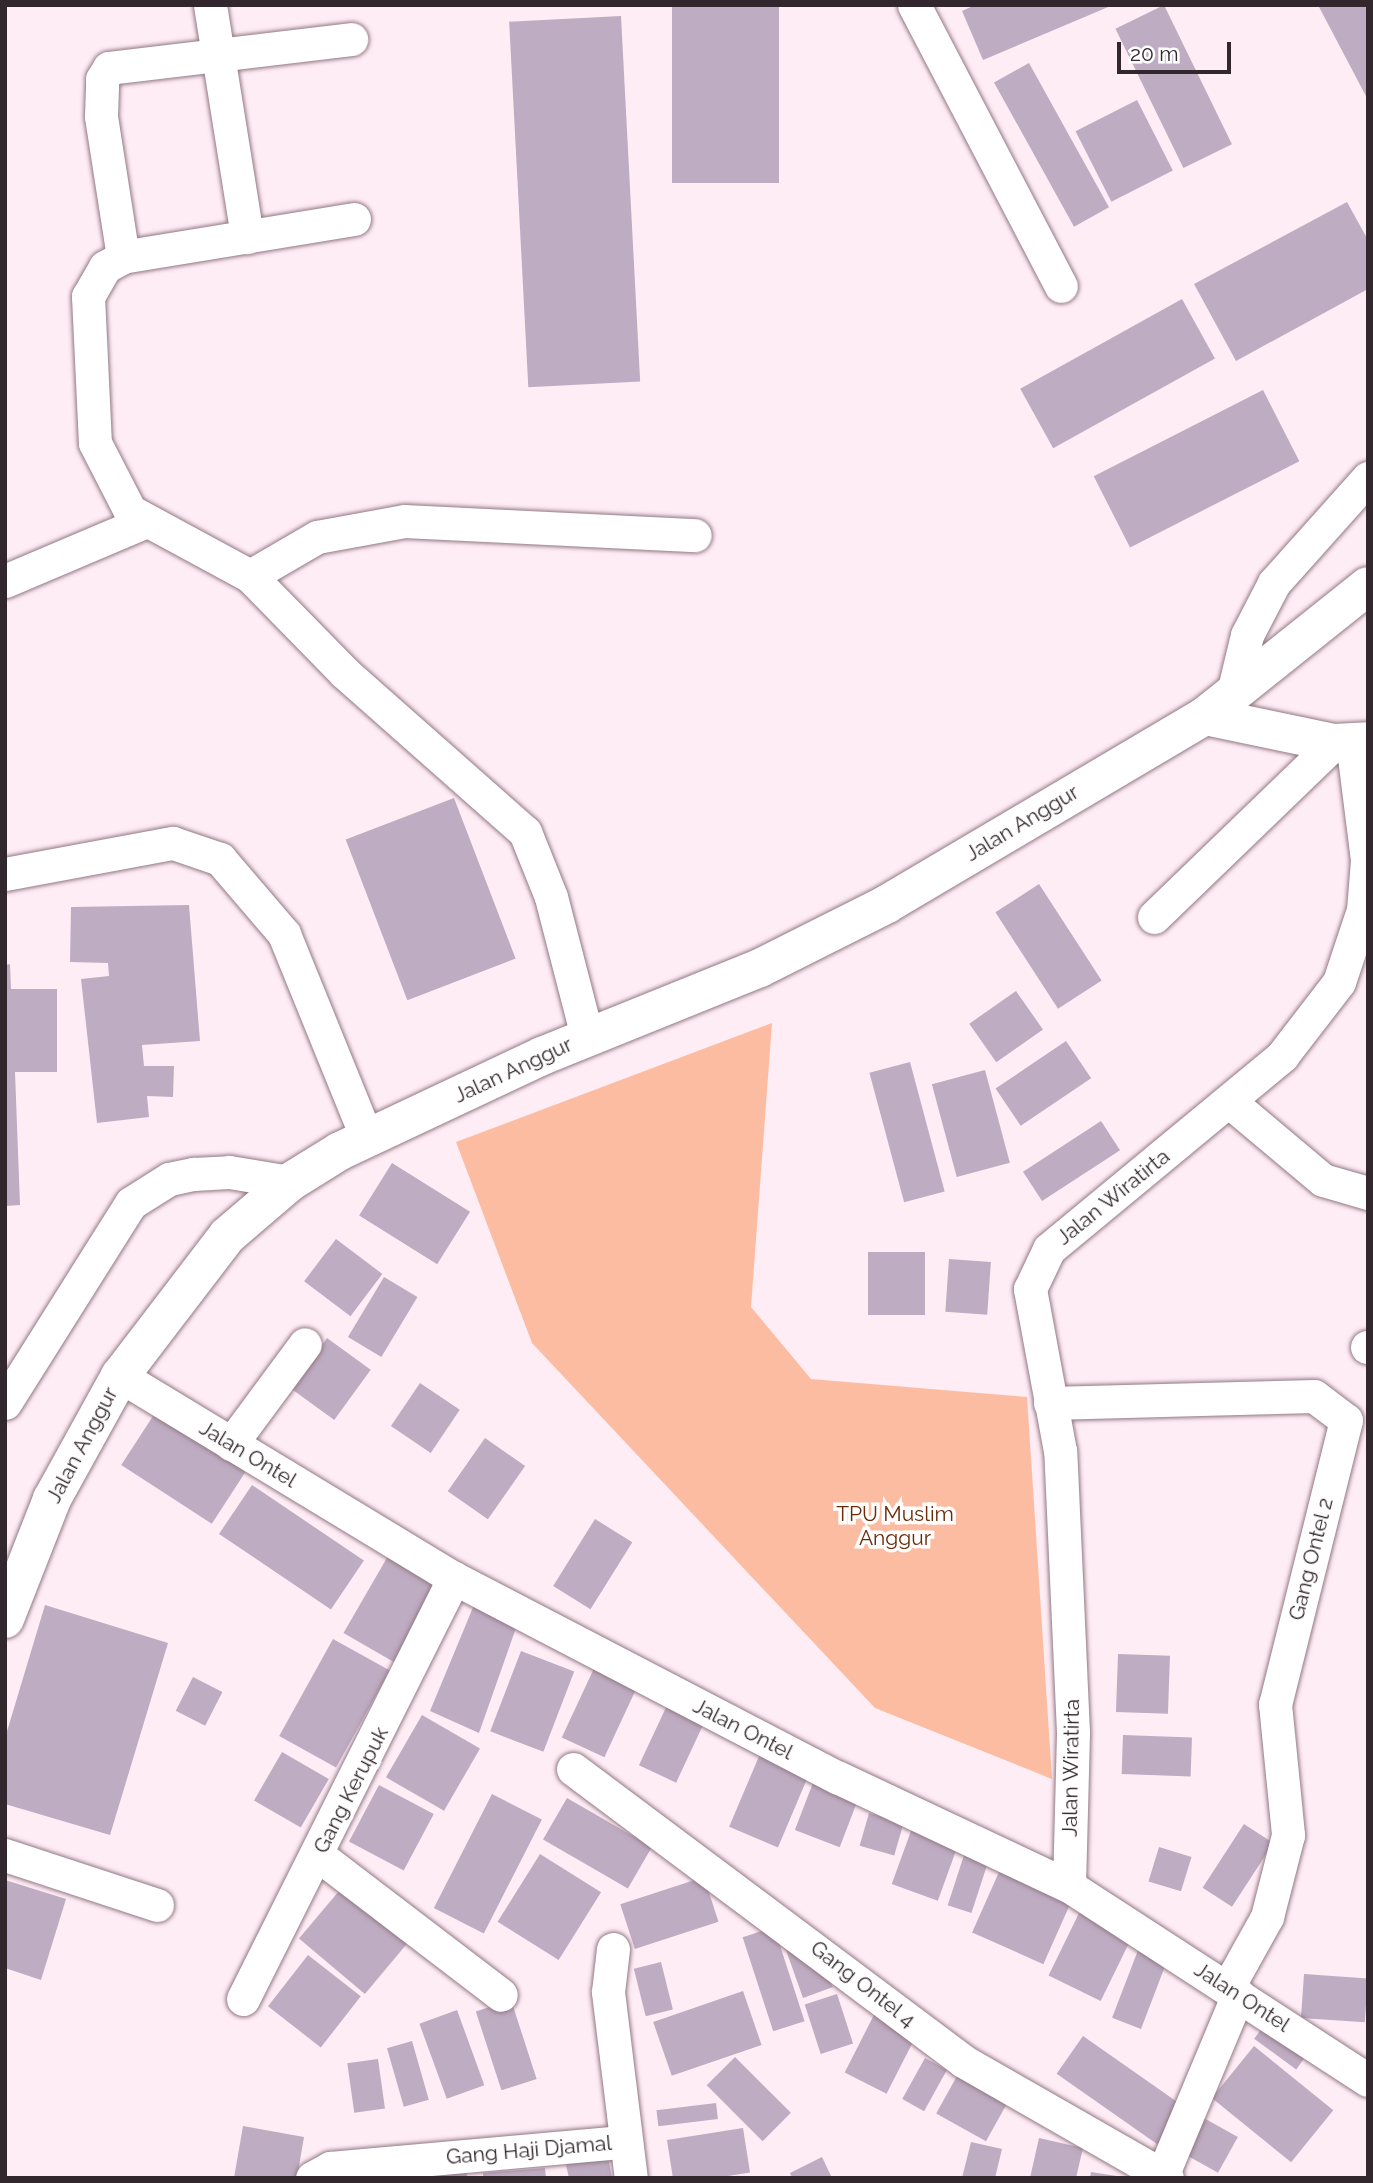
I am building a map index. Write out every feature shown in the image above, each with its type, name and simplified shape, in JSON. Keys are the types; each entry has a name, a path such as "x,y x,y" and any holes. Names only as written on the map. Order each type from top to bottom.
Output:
{"street":[{"path":"210,5 216,57 247,237"},
{"path":"901,6 1062,286"},
{"path":"123,257 101,116 102,79 122,63 216,57 351,39"},
{"path":"354,219 123,257 94,278 88,296 95,443 118,496 144,523 250,576 345,673 491,796 525,832 551,897 587,1036"},
{"path":"1351,742 1219,705 1247,635 1274,583 1368,478"},
{"path":"250,576 317,537 405,522 695,536"},
{"path":"5,581 144,523"},
{"name":"Jalan Anggur","path":"5,1619 52,1499 120,1376 227,1236 290,1182 367,1138 587,1036 760,968 887,904 1219,705 1368,586"},
{"path":"1154,917 1351,742"},
{"name":"Jalan Wiratirta","path":"1069,1886 1073,1732 1060,1451 1031,1309 1035,1271 1087,1214 1230,1102 1308,1025 1349,961 1363,910 1367,860 1351,742"},
{"path":"5,874 173,843 220,859 284,934 367,1138"},
{"path":"1230,1102 1323,1180 1368,1193"},
{"path":"5,1403 131,1203 169,1179 193,1174 229,1172 290,1182"},
{"path":"231,1444 305,1344"},
{"name":"Jalan Ontel","path":"120,1376 454,1578 837,1777 1069,1886 1368,2080"},
{"name":"Gang Ontel 2","path":"1050,1403 1314,1396 1346,1420 1276,1704 1288,1835 1267,1917 1233,1991"},
{"name":"Gang Kerupuk","path":"243,1999 318,1855 454,1578"},
{"name":"Gang Ontel 4","path":"573,1769 963,2061 1164,2177"},
{"path":"5,1855 157,1905"},
{"path":"318,1855 501,1995"},
{"path":"613,1949 608,1992 623,2142 631,2178"},
{"path":"1164,2177 1233,1991"},
{"name":"Gang Haji Djamal","path":"312,2178 330,2168 623,2142"}],"green space":[{"name":"TPU Muslim Anggur","path":"772,1023 751,1307 811,1379 1027,1397 1052,1779 875,1708 532,1343 456,1142"}],"building":[{"path":"672,5 779,5 779,183 672,183"},
{"path":"975,5 1113,5 983,60 962,11"},
{"path":"1164,5 1232,144 1183,168 1115,29"},
{"path":"1318,5 1368,5 1368,100"},
{"path":"621,16 640,381 528,387 509,22"},
{"path":"1029,63 1109,207 1074,227 994,82"},
{"path":"1137,100 1173,170 1111,202 1076,131"},
{"path":"1347,202 1368,240 1368,289 1236,361 1194,284"},
{"path":"1182,299 1215,358 1053,448 1020,389"},
{"path":"1263,390 1299,461 1130,548 1094,476"},
{"path":"454,798 516,959 407,1000 346,840"},
{"path":"1039,884 1102,980 1058,1009 995,912"},
{"path":"189,905 200,1041 142,1045 144,1066 174,1066 173,1097 147,1096 149,1117 97,1123 81,979 109,976 108,963 70,962 71,907"},
{"path":"10,964 11,989 57,989 57,1072 15,1072 20,1205 5,1206 5,965"},
{"path":"1016,991 1043,1030 996,1062 969,1024"},
{"path":"1066,1041 1091,1078 1021,1126 996,1089"},
{"path":"910,1062 945,1191 904,1202 869,1073"},
{"path":"985,1070 1010,1163 957,1177 932,1084"},
{"path":"1101,1121 1120,1150 1042,1201 1023,1172"},
{"path":"392,1163 470,1212 437,1264 359,1216"},
{"path":"336,1239 382,1274 350,1316 304,1281"},
{"path":"868,1252 925,1252 925,1315 868,1315"},
{"path":"949,1259 991,1262 987,1315 945,1312"},
{"path":"384,1277 417,1297 381,1357 348,1337"},
{"path":"327,1338 371,1370 334,1420 291,1388"},
{"path":"420,1383 460,1410 431,1453 391,1426"},
{"path":"155,1413 246,1472 212,1524 121,1465"},
{"path":"485,1438 525,1466 488,1519 448,1491"},
{"path":"252,1485 364,1560 331,1609 219,1534"},
{"path":"595,1519 632,1542 590,1609 553,1586"},
{"path":"388,1556 438,1585 394,1662 344,1633"},
{"path":"45,1605 168,1643 110,1835 5,1804 5,1738"},
{"path":"474,1605 516,1628 479,1733 430,1711"},
{"path":"333,1639 390,1671 336,1768 279,1736"},
{"path":"521,1651 574,1671 543,1752 490,1731"},
{"path":"1118,1654 1170,1656 1168,1714 1116,1712"},
{"path":"596,1664 639,1684 604,1757 562,1737"},
{"path":"193,1677 222,1692 205,1726 176,1711"},
{"path":"669,1701 706,1718 676,1783 639,1765"},
{"path":"422,1715 480,1748 444,1811 386,1777"},
{"path":"1123,1735 1192,1737 1191,1776 1122,1774"},
{"path":"282,1752 329,1779 301,1827 254,1800"},
{"path":"760,1754 809,1775 778,1847 729,1827"},
{"path":"816,1775 861,1792 840,1847 795,1830"},
{"path":"379,1785 434,1814 404,1871 349,1842"},
{"path":"492,1794 542,1819 484,1933 434,1908"},
{"path":"567,1798 652,1847 628,1889 543,1840"},
{"path":"869,1813 904,1823 894,1856 860,1846"},
{"path":"915,1820 961,1837 938,1901 892,1884"},
{"path":"1244,1824 1273,1843 1232,1907 1203,1888"},
{"path":"1159,1847 1192,1857 1181,1891 1148,1881"},
{"path":"965,1852 989,1860 971,1913 948,1905"},
{"path":"540,1854 601,1892 559,1960 498,1922"},
{"path":"1003,1863 1074,1895 1043,1964 972,1932"},
{"path":"704,1877 719,1922 635,1949 620,1904"},
{"path":"5,1880 66,1899 41,1980 5,1968"},
{"path":"344,1885 410,1940 365,1994 299,1939"},
{"path":"1081,1909 1133,1934 1101,2001 1049,1976"},
{"path":"774,1927 805,2021 773,2031 743,1937"},
{"path":"1140,1945 1169,1956 1141,2029 1112,2018"},
{"path":"786,1950 813,1955 833,1987 803,1998"},
{"path":"308,1955 361,1996 321,2047 268,2006"},
{"path":"661,1962 673,2010 646,2016 634,1969"},
{"path":"1304,1974 1368,1978 1365,2022 1301,2018"},
{"path":"743,1991 762,2045 672,2076 653,2022"},
{"path":"837,1994 853,2043 821,2054 805,2005"},
{"path":"511,2000 537,2079 501,2090 476,2011"},
{"path":"457,2010 484,2085 447,2099 419,2024"},
{"path":"876,2011 918,2032 887,2094 845,2072"},
{"path":"1270,2017 1312,2048 1296,2069 1254,2039"},
{"path":"1083,2036 1186,2108 1160,2146 1057,2074"},
{"path":"412,2041 429,2100 404,2107 387,2048"},
{"path":"1254,2046 1333,2110 1291,2162 1212,2098"},
{"path":"735,2057 791,2113 763,2141 707,2085"},
{"path":"925,2058 947,2070 924,2111 902,2099"},
{"path":"378,2059 385,2109 354,2113 347,2063"},
{"path":"957,2076 1007,2104 986,2141 936,2114"},
{"path":"716,2103 718,2119 658,2126 656,2110"},
{"path":"1202,2117 1238,2137 1218,2173 1182,2153"},
{"path":"243,2126 304,2137 297,2178 234,2178"},
{"path":"743,2128 750,2172 715,2178 673,2178 667,2140"},
{"path":"1039,2138 1083,2148 1076,2178 1030,2178"},
{"path":"971,2142 1002,2149 995,2178 962,2178"},
{"path":"607,2152 612,2178 569,2178 565,2161"},
{"path":"822,2157 832,2178 792,2178 790,2173"},
{"path":"412,2165 467,2168 467,2178 411,2178"},
{"path":"545,2168 546,2178 483,2178 483,2173"},
{"path":"1091,2172 1117,2176 1117,2178 1090,2178"}]}
